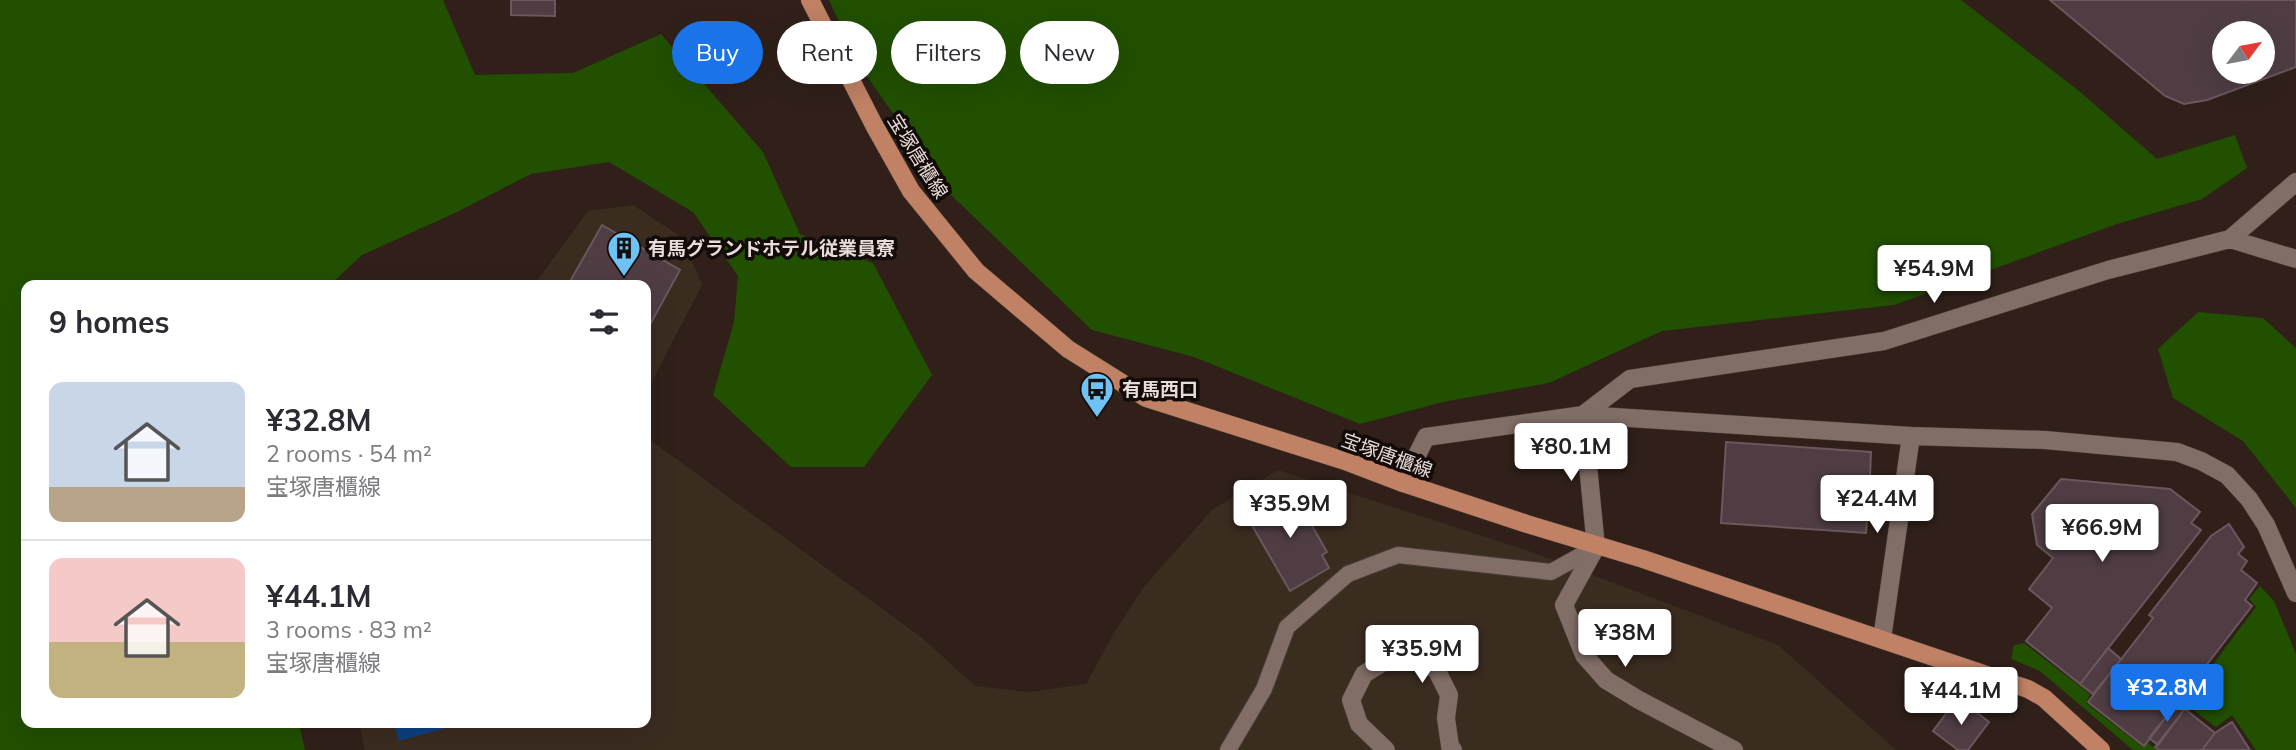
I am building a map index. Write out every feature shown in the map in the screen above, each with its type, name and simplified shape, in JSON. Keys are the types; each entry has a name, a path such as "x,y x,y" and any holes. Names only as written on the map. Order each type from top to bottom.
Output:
{"main road":[{"name":"宝塚唐櫃線","path":"810,0 911,191 976,271 1068,349 1146,398 1348,462 1403,483 1597,547 1643,559 2028,689 2043,698 2101,750"}],"street":[{"path":"1583,415 1630,379 1884,341 2108,270 2230,239 2296,183"},
{"path":"2230,239 2296,259"},
{"path":"1403,483 1426,437 1583,415 1911,436 2045,440 2177,452 2227,475 2249,499 2271,534 2296,593"},
{"path":"1583,415 1597,547 1564,605 1584,655 1605,680 1734,750"},
{"path":"1882,639 1911,436"},
{"path":"1386,750 1359,724 1351,700 1364,674 1387,660 1410,659 1436,669 1448,695 1446,718 1453,750"}],"lane":[{"path":"1228,750 1264,690 1287,627 1348,574 1398,555 1551,572 1597,547"}],"shaded area":[{"path":"633,205 681,237 702,285 651,383 651,280 538,280 588,211"},
{"path":"651,441 921,637 975,686 1029,692 1086,684 1143,588 1212,510 1278,470 1526,550 1778,645 1896,750 365,750 360,728 651,728"}],"green space":[{"path":"0,0 443,0 475,75 573,73 661,34 672,47 672,84 704,84 763,152 800,234 873,263 932,375 864,467 791,467 713,395 734,322 738,276 693,212 609,162 531,174 457,212 362,255 335,280 21,280 21,728 300,728 305,750 0,750"},
{"path":"829,0 1961,0 2079,91 2157,159 2235,135 2247,168 2202,199 2117,224 1894,305 1662,331 1549,383 1443,402 1360,424 1194,357 1092,330 950,194 872,84 877,84 877,21 839,21"},
{"path":"2198,312 2263,318 2296,348 2296,508 2243,441 2173,398 2158,349"},
{"path":"2260,586 2274,601 2296,654 2296,750 2256,750 2232,715 2216,727 2184,703 2256,607 2249,599"},
{"path":"2024,643 2090,694 2086,703 2143,747 2148,743 2157,750 2133,750 2040,671 2011,659 2014,645"}],"water":[{"path":"395,728 446,728 399,741"}],"building":[{"path":"511,0 555,0 555,16 511,15"},
{"path":"2050,0 2296,0 2296,67 2275,75 2275,21 2212,21 2212,84 2250,84 2207,100 2184,104 2165,96"},
{"name":"有馬グランドホテル従業員寮","path":"602,225 680,270 651,323 651,280 571,280"},
{"path":"1726,442 1871,452 1870,477 1878,477 1877,493 1869,492 1866,533 1721,523"},
{"path":"2061,479 2170,489 2200,512 2191,523 2201,530 2080,684 2026,641 2052,608 2029,589 2053,558 2037,545 2032,514"},
{"path":"1291,489 1327,552 1322,555 1329,568 1290,591 1246,515"},
{"path":"2229,524 2244,547 2238,554 2247,561 2241,570 2257,583 2245,600 2252,606 2144,746 2088,702 2153,618 2149,615 2211,536"},
{"path":"2108,648 2121,659 2093,694 2080,684"},
{"path":"1963,702 1989,722 1968,750 1958,750 1933,731 1948,711 1954,714"},
{"path":"2177,703 2185,709 2158,745 2149,738"},
{"path":"2185,709 2215,733 2202,750 2159,750 2155,747"},
{"path":"2232,722 2250,750 2202,750 2215,733"}],"place":[{"name":"有馬グランドホテル従業員寮","path":"624,278"},
{"name":"有馬西口","path":"1097,419"}]}
